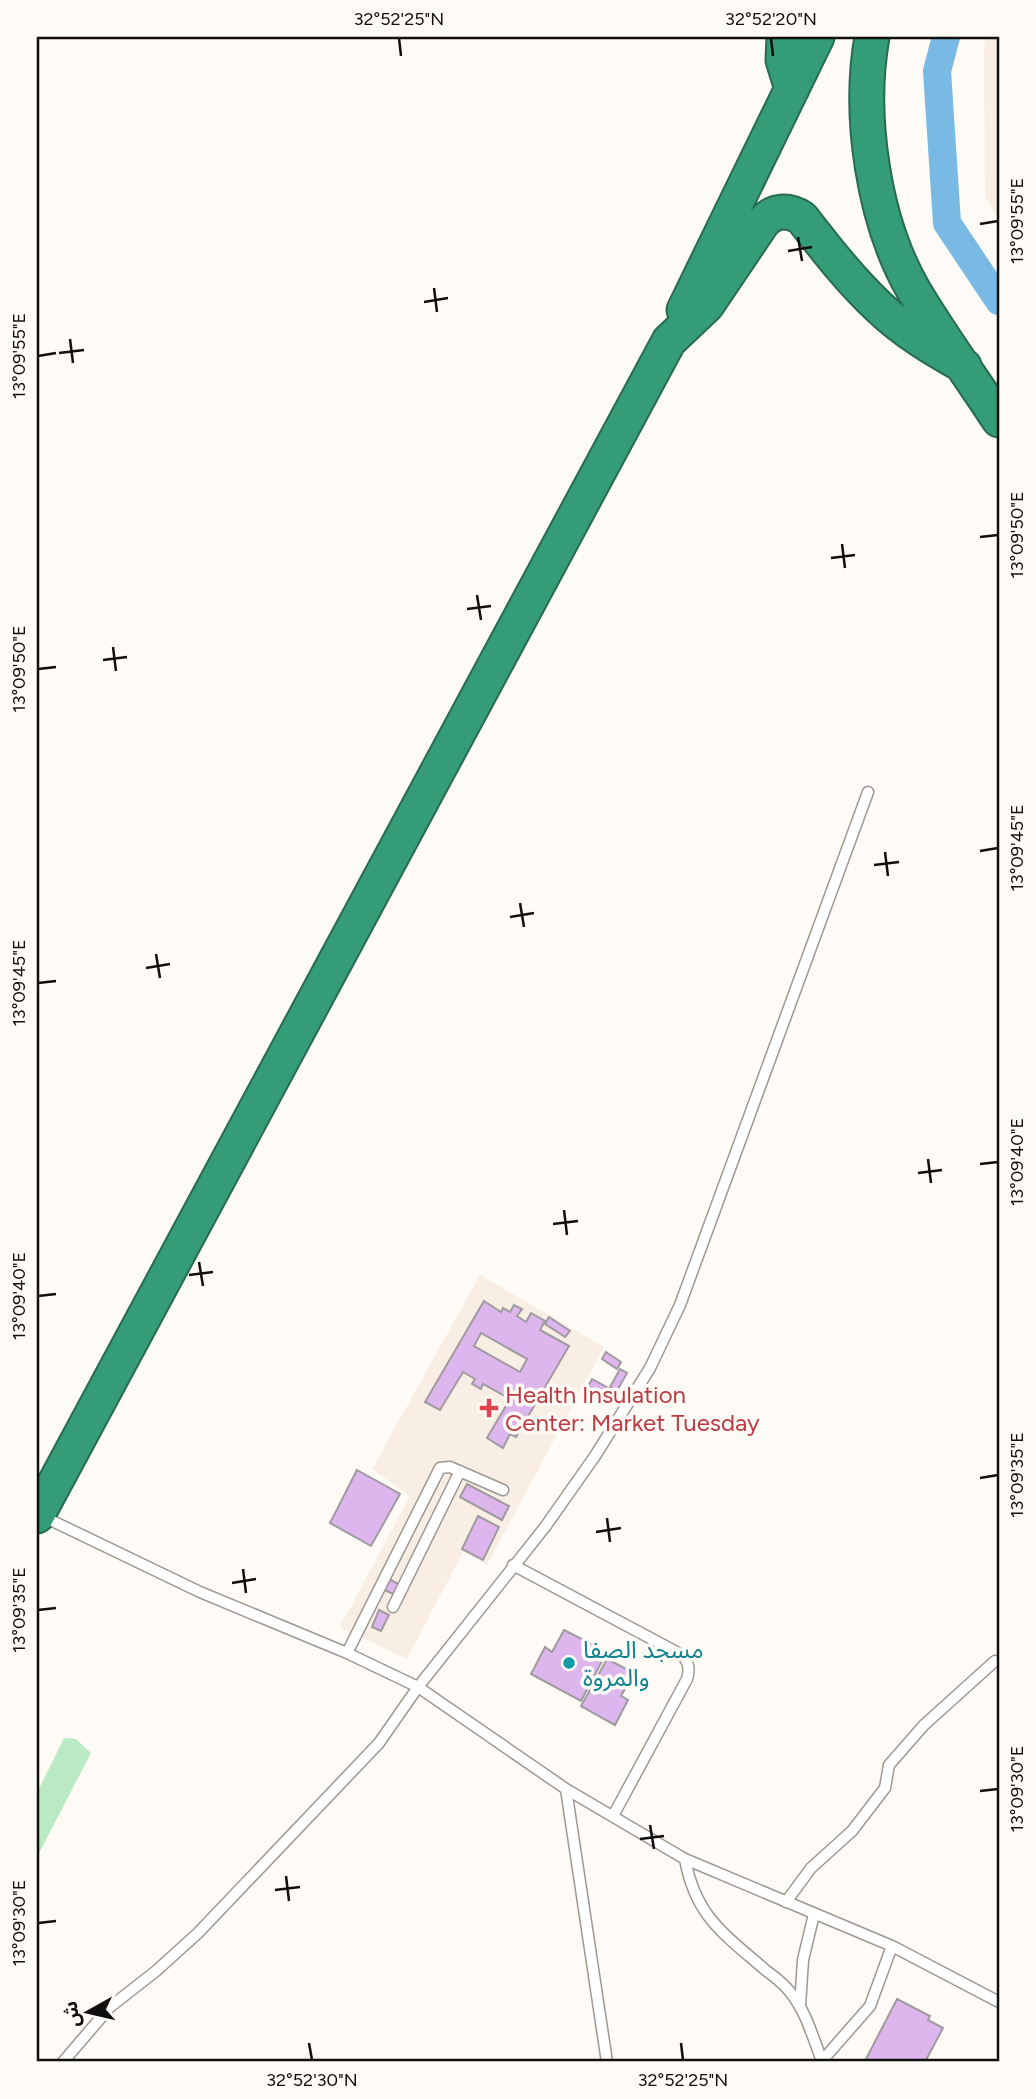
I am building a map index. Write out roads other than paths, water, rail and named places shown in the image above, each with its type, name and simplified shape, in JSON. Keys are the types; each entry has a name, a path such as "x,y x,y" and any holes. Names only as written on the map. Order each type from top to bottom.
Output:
{"highway":[{"path":"784,37 783,61 792,89"},
{"path":"37,1515 669,341 817,37"},
{"path":"872,37 868,72 868,129 883,212 913,289 999,420"},
{"path":"669,341 707,304 763,222 775,213 789,212 802,218 880,309 927,345 964,366"}],"lane":[{"path":"64,2062 110,2007 198,1933 357,1768 545,1527 633,1397 666,1337 868,792"},
{"path":"347,1653 436,1472 445,1466 503,1490"},
{"path":"393,1607 460,1471"},
{"path":"37,1515 200,1592 347,1653 418,1687 566,1789 685,1859 892,1946 999,2002"},
{"path":"513,1565 682,1656 688,1662 687,1679 613,1816"},
{"path":"786,1902 811,1868 852,1830 885,1788 889,1765 924,1725 995,1661"},
{"path":"566,1789 607,2062"},
{"path":"685,1859 689,1882 702,1908 717,1929 789,1990 800,2006 821,2062 870,2006 892,1946"},
{"path":"800,2006 803,1960 814,1914"}],"waterway":[{"path":"946,37 937,71 947,223 999,301"}],"place":[{"name":"Health Insulation Center: Market Tuesday","path":"489,1408"},
{"name":"مسجد الصفا والمروة","path":"569,1663"}]}
